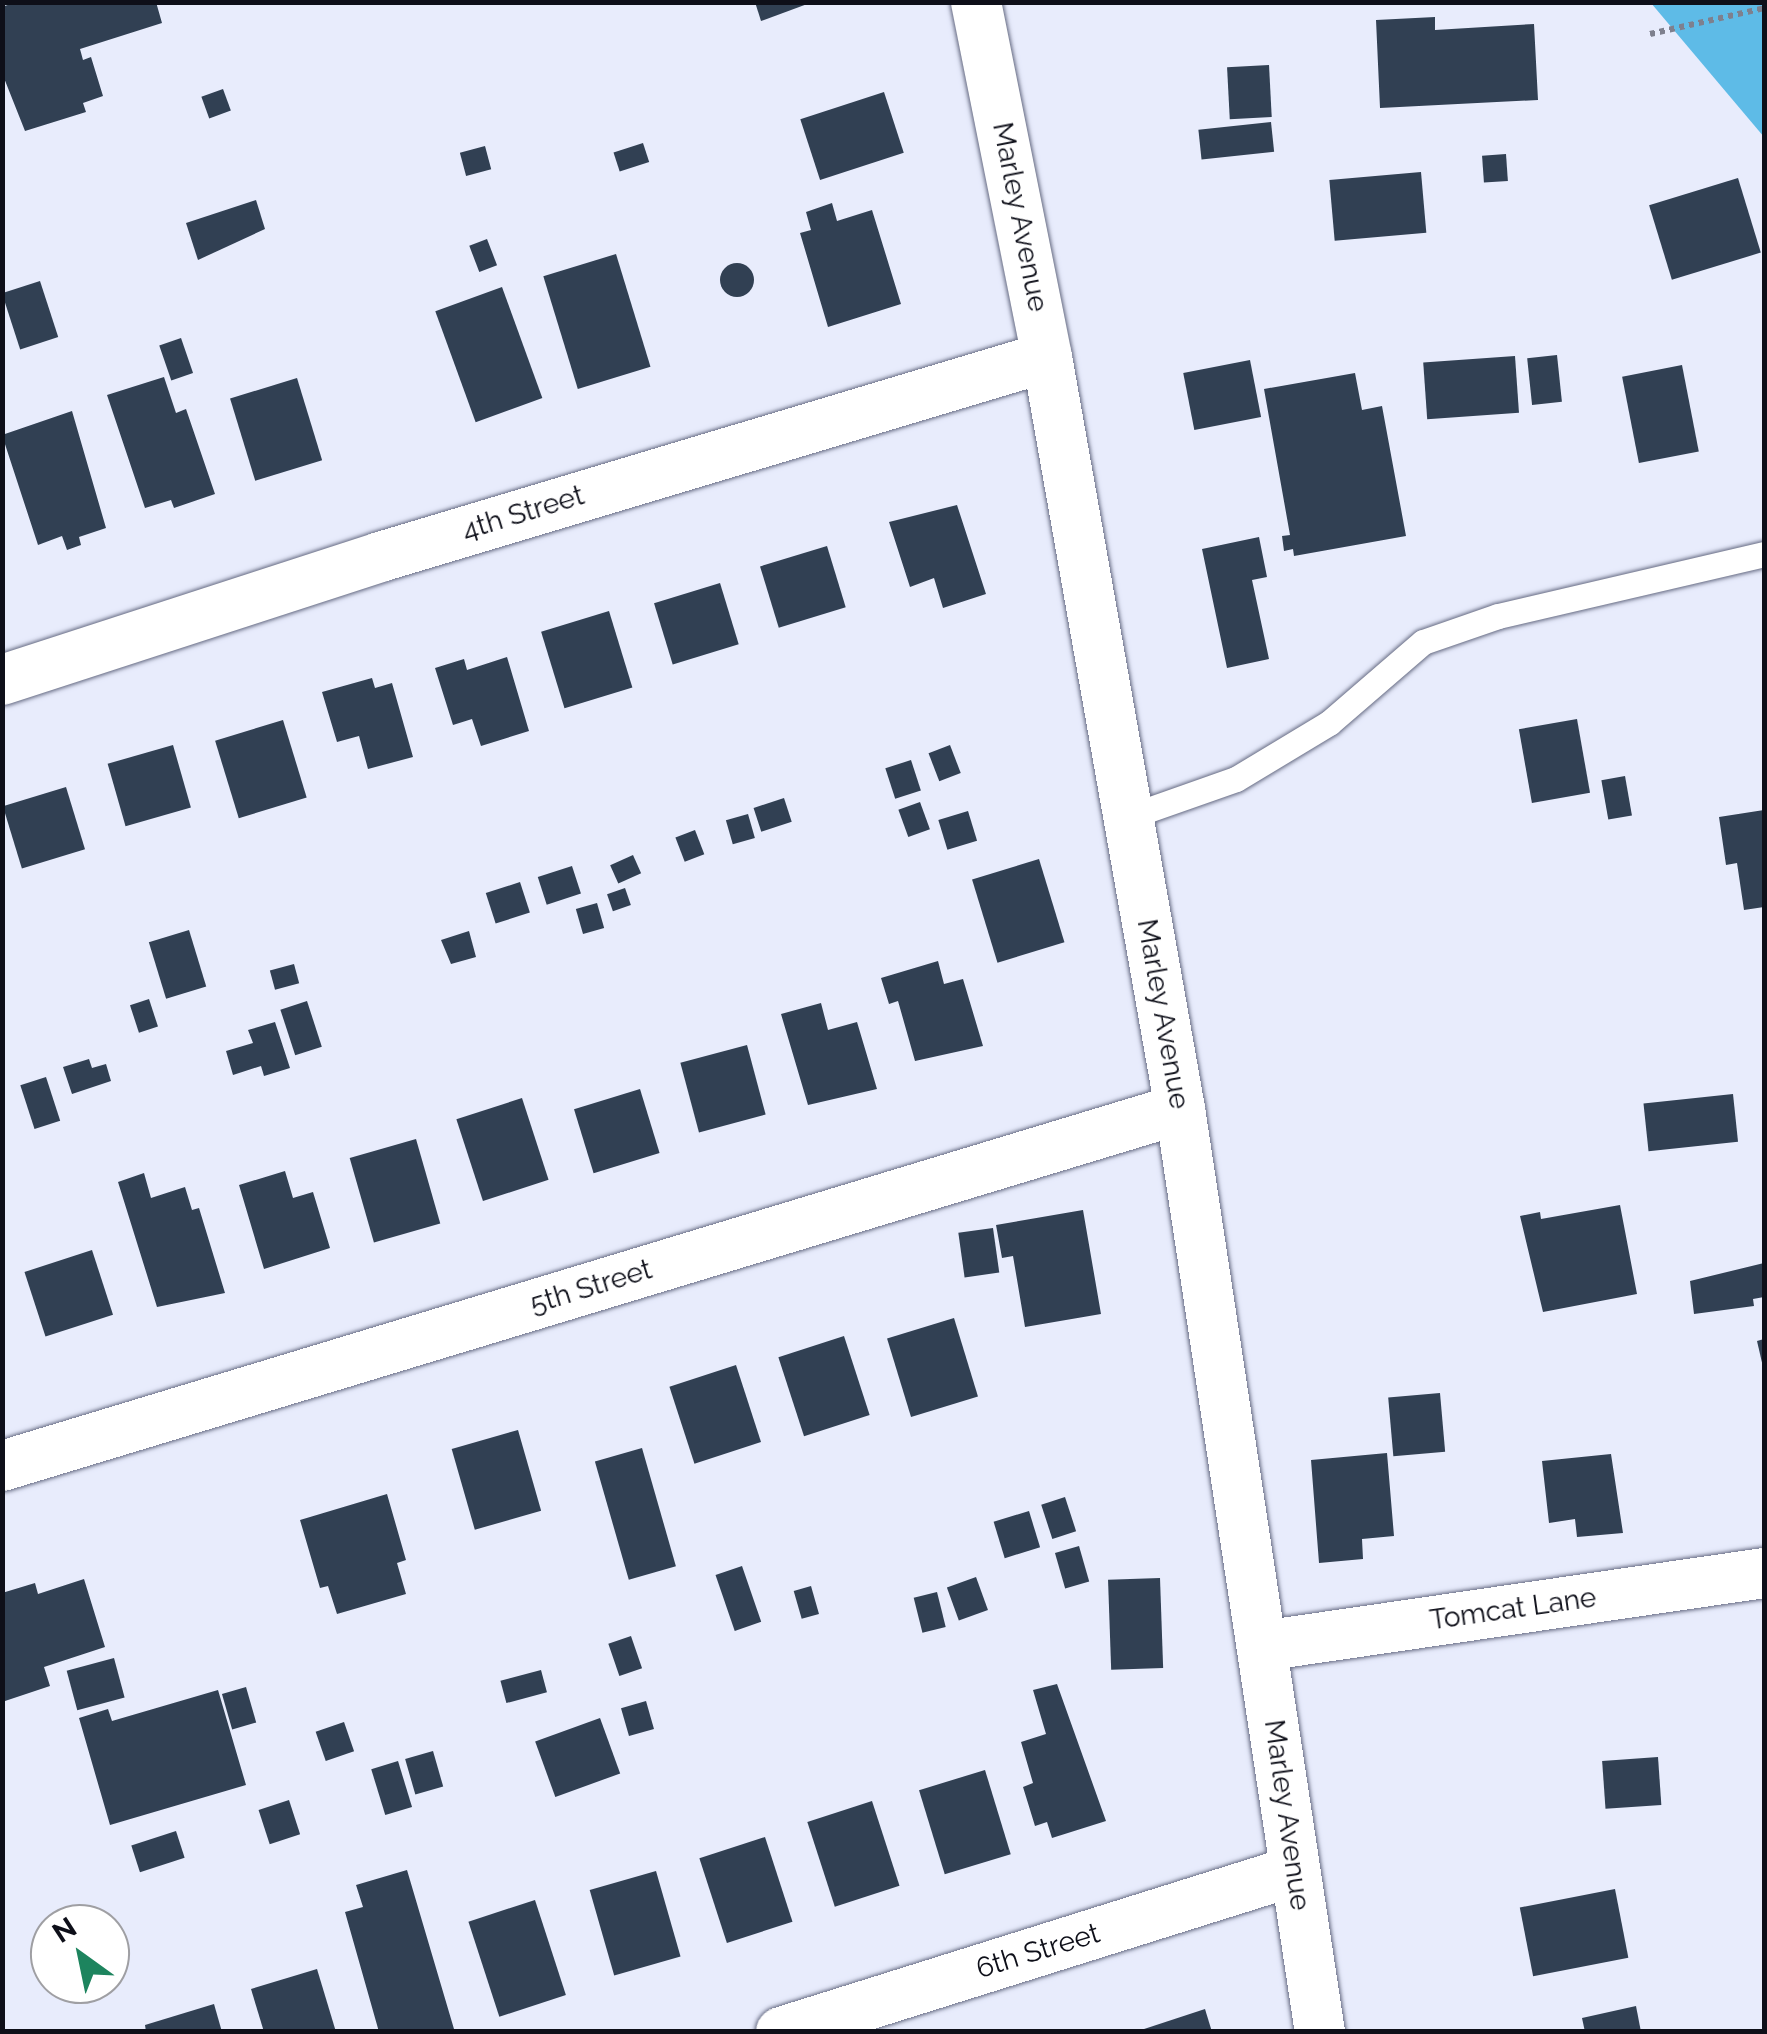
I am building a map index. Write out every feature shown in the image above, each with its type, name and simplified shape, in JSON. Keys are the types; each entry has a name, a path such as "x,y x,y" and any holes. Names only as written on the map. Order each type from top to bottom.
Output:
{"street":[{"name":"Marley Avenue","path":"976,2 1048,357 1180,1109 1320,2032"},
{"name":"4th Street","path":"2,680 380,557 1048,357"},
{"name":"5th Street","path":"2,1466 1180,1109"},
{"name":"Tomcat Lane","path":"1262,1646 1764,1574"},
{"name":"6th Street","path":"781,2032 1294,1871"}],"lane":[{"path":"1128,816 1236,779 1328,723 1422,642 1498,616 1764,554"}],"path":[{"path":"1650,34 1764,8"}],"water":[{"path":"1651,3 1764,3 1764,137"}],"building":[{"path":"16,2 156,2 162,23 80,49 83,60 91,57 103,96 83,103 86,112 25,131 2,73 2,7"},
{"path":"755,2 810,2 810,3 761,21"},
{"path":"1435,17 1435,30 1534,24 1538,100 1380,108 1376,20"},
{"path":"1269,65 1272,117 1230,119 1227,67"},
{"path":"223,89 231,111 209,118 201,97"},
{"path":"884,92 904,153 820,180 800,119"},
{"path":"1271,122 1274,152 1202,159 1198,130"},
{"path":"643,143 649,162 620,172 614,153"},
{"path":"485,146 491,169 466,176 460,153"},
{"path":"1506,154 1508,181 1484,183 1482,156"},
{"path":"1421,172 1426,233 1335,241 1329,180"},
{"path":"1738,178 1761,253 1672,280 1649,205"},
{"path":"256,200 265,229 198,260 186,223"},
{"path":"832,203 837,221 872,210 901,304 828,327 800,233 811,230 806,212"},
{"path":"487,239 497,265 479,272 469,246"},
{"path":"616,254 650,367 578,389 543,276"},
{"path":"737,263 749,268 754,280 749,292 737,297 725,292 720,280 725,268"},
{"path":"40,281 58,337 20,349 2,293"},
{"path":"502,287 542,398 476,422 435,311"},
{"path":"181,338 193,373 171,380 159,345"},
{"path":"1557,355 1562,402 1532,405 1527,358"},
{"path":"1515,356 1519,413 1427,419 1423,362"},
{"path":"1250,360 1261,417 1194,430 1183,373"},
{"path":"1682,365 1699,451 1639,463 1622,377"},
{"path":"1355,373 1362,410 1382,406 1406,536 1294,556 1293,549 1284,551 1282,536 1290,535 1264,389"},
{"path":"164,377 176,413 186,409 215,494 174,508 171,500 145,508 107,395"},
{"path":"297,378 322,460 255,481 230,398"},
{"path":"72,411 106,528 79,537 81,545 67,550 62,536 38,545 2,435"},
{"path":"957,505 986,594 943,608 934,578 910,587 889,522"},
{"path":"1259,537 1267,577 1252,580 1269,659 1227,668 1202,549"},
{"path":"827,546 846,607 779,628 760,566"},
{"path":"720,583 739,644 673,664 654,603"},
{"path":"609,611 632,688 564,708 541,632"},
{"path":"507,657 529,731 481,746 472,719 453,725 435,668 464,659 467,670"},
{"path":"372,678 375,688 392,683 413,757 368,769 359,736 337,742 322,692"},
{"path":"1577,719 1590,793 1532,803 1519,729"},
{"path":"283,720 307,797 239,818 215,741"},
{"path":"173,745 191,807 126,826 108,764"},
{"path":"950,745 961,773 939,781 929,753"},
{"path":"911,760 921,790 895,799 885,768"},
{"path":"1625,776 1632,815 1608,820 1601,780"},
{"path":"66,787 85,849 22,868 3,806"},
{"path":"784,798 792,822 761,832 754,808"},
{"path":"920,802 930,829 908,837 898,810"},
{"path":"1764,810 1764,907 1744,910 1737,863 1726,865 1719,817"},
{"path":"968,811 977,841 947,850 938,820"},
{"path":"748,814 755,838 733,844 726,820"},
{"path":"695,830 704,854 685,862 675,838"},
{"path":"633,855 641,873 618,883 610,865"},
{"path":"1039,859 1064,942 997,963 972,879"},
{"path":"572,866 581,894 547,905 538,877"},
{"path":"520,882 530,912 496,924 486,893"},
{"path":"625,888 631,905 613,911 607,894"},
{"path":"597,903 604,928 583,934 576,909"},
{"path":"189,930 206,986 166,999 149,942"},
{"path":"469,931 476,957 451,964 441,940"},
{"path":"938,961 944,984 963,979 983,1046 915,1061 898,1001 889,1004 881,978"},
{"path":"294,964 299,983 275,990 270,970"},
{"path":"149,999 158,1027 139,1033 130,1005"},
{"path":"307,1001 322,1047 295,1055 280,1010"},
{"path":"821,1003 828,1030 857,1022 877,1089 808,1105 781,1014"},
{"path":"275,1022 290,1068 264,1076 261,1066 233,1075 226,1051 253,1043 248,1030"},
{"path":"747,1045 766,1115 699,1132 680,1063"},
{"path":"89,1059 92,1068 106,1064 111,1081 72,1094 63,1067"},
{"path":"46,1077 60,1121 35,1129 20,1085"},
{"path":"640,1089 660,1153 594,1173 574,1109"},
{"path":"1733,1094 1738,1142 1649,1151 1643,1103"},
{"path":"522,1098 549,1180 483,1201 456,1119"},
{"path":"416,1139 440,1224 374,1243 350,1158"},
{"path":"285,1171 293,1198 313,1192 330,1248 264,1269 239,1185"},
{"path":"144,1173 151,1198 185,1187 192,1210 199,1208 225,1293 157,1307 118,1182"},
{"path":"1620,1205 1637,1294 1543,1312 1520,1216 1540,1212 1541,1219"},
{"path":"1083,1210 1101,1314 1025,1327 1013,1256 1002,1258 996,1225"},
{"path":"993,1228 999,1273 965,1277 958,1233"},
{"path":"92,1250 113,1315 45,1337 24,1272"},
{"path":"1764,1263 1764,1297 1753,1299 1754,1306 1694,1314 1690,1281"},
{"path":"954,1318 978,1396 911,1417 887,1338"},
{"path":"844,1336 870,1415 804,1436 778,1357"},
{"path":"1764,1339 1764,1367 1763,1367 1757,1341"},
{"path":"736,1365 761,1442 694,1464 669,1387"},
{"path":"1440,1393 1445,1452 1393,1456 1388,1398"},
{"path":"518,1430 541,1511 475,1530 452,1449"},
{"path":"642,1448 676,1566 629,1580 595,1462"},
{"path":"1387,1453 1394,1536 1362,1539 1363,1559 1319,1563 1311,1460"},
{"path":"1611,1454 1623,1533 1577,1537 1575,1519 1549,1523 1542,1461"},
{"path":"387,1494 406,1560 397,1563 406,1594 337,1614 328,1586 320,1588 300,1520"},
{"path":"1065,1497 1076,1531 1052,1539 1041,1505"},
{"path":"1029,1511 1040,1547 1005,1558 994,1522"},
{"path":"1079,1546 1089,1582 1065,1588 1055,1553"},
{"path":"742,1566 761,1622 735,1631 716,1575"},
{"path":"976,1577 988,1610 959,1620 947,1588"},
{"path":"1160,1578 1163,1668 1111,1670 1108,1580"},
{"path":"84,1579 105,1647 44,1667 50,1686 2,1702 2,1593 35,1583 38,1594"},
{"path":"811,1586 819,1614 802,1619 794,1591"},
{"path":"937,1592 946,1627 922,1633 914,1598"},
{"path":"631,1636 642,1668 619,1676 608,1644"},
{"path":"114,1658 125,1698 77,1710 67,1671"},
{"path":"541,1670 547,1692 506,1703 500,1681"},
{"path":"1057,1684 1106,1821 1052,1838 1047,1822 1035,1826 1023,1787 1033,1783 1021,1742 1046,1734 1033,1690"},
{"path":"246,1687 256,1723 232,1729 222,1694"},
{"path":"218,1690 246,1785 110,1825 79,1718 108,1709 112,1721"},
{"path":"646,1701 654,1729 629,1736 621,1708"},
{"path":"600,1718 620,1773 555,1797 535,1742"},
{"path":"344,1722 354,1751 326,1761 316,1732"},
{"path":"433,1751 443,1787 415,1795 405,1759"},
{"path":"1658,1757 1661,1805 1605,1809 1602,1761"},
{"path":"398,1761 412,1807 385,1815 371,1769"},
{"path":"985,1770 1011,1854 945,1874 919,1790"},
{"path":"289,1800 300,1834 270,1844 259,1810"},
{"path":"872,1801 900,1886 835,1907 807,1822"},
{"path":"176,1831 185,1858 140,1872 131,1846"},
{"path":"765,1837 793,1922 727,1943 699,1858"},
{"path":"407,1870 454,2029 448,2032 379,2032 345,1912 363,1907 356,1885"},
{"path":"656,1871 681,1957 614,1976 590,1890"},
{"path":"1615,1889 1628,1958 1533,1976 1520,1908"},
{"path":"535,1900 566,1995 499,2017 468,1922"},
{"path":"317,1969 336,2032 264,2032 251,1989"},
{"path":"214,2004 222,2032 146,2032 145,2025"},
{"path":"1636,2006 1641,2032 1585,2032 1582,2018"},
{"path":"1205,2009 1212,2032 1138,2032 1138,2031"}]}
